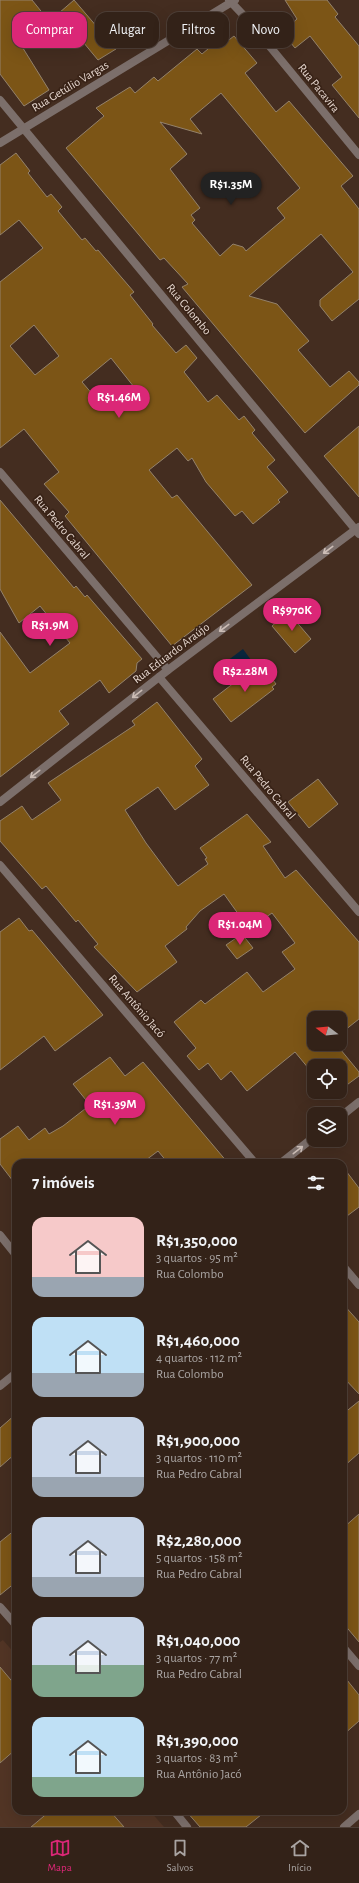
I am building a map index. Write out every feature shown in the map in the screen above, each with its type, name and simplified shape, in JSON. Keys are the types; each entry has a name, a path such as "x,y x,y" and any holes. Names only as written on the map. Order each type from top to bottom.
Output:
{"street":[{"name":"Rua Getúlio Vargas","path":"0,143 231,1"},
{"name":"Rua Pacavira","path":"231,1 359,155"},
{"name":"Rua Colombo","path":"0,100 358,530"},
{"name":"Rua Pedro Cabral","path":"0,472 168,670"},
{"name":"Rua Eduardo Araújo","path":"0,802 168,670 358,530"},
{"name":"Rua Pedro Cabral","path":"159,677 359,912"},
{"name":"Rua Antônio Jacó","path":"0,865 252,1159"},
{"path":"347,1111 359,1102"},
{"path":"286,1159 307,1143"},
{"path":"0,1235 12,1250"},
{"path":"347,1271 359,1285"},
{"path":"0,1386 12,1376"},
{"path":"0,1607 12,1620"},
{"path":"347,1652 359,1666"},
{"path":"344,1827 359,1814"},
{"path":"177,1815 187,1827"}],"shaded area":[{"path":"3,1640 12,1650 12,1815 154,1815 164,1827 0,1827 0,1642"}],"water":[{"path":"243,649 251,660 228,678 219,667"}],"building":[{"path":"0,0 32,0 42,12 12,12 12,48 23,48 49,90 24,106 0,74"},
{"path":"74,0 84,12 60,12"},
{"path":"285,0 327,0 338,14 335,17 359,46 359,118 332,85 342,77 310,36 295,48 294,47 294,22 297,19 294,12"},
{"path":"87,15 95,24 95,48 116,49 98,60 87,47"},
{"path":"234,36 237,40 237,48 244,48 257,63 245,73 276,112 289,101 353,176 341,186 359,209 359,299 332,321 320,306 320,300 353,272 321,234 249,296 277,304 309,341 298,350 330,387 349,371 359,382 359,385 305,433 182,287 188,284 164,258 160,260 66,148 104,116 96,108 130,87 135,93 154,77 158,81 197,49 202,54 209,48 229,48 229,40","holes":["221,93 300,188 277,208 285,218 246,251 243,247 233,244 220,256 192,223 195,220 191,215 200,208 170,169 187,154 160,122 202,134 190,119"]},
{"path":"16,153 30,171 28,173 47,197 51,194 62,207 58,211 82,240 85,238 96,251 98,250 134,292 130,295 153,324 152,325 176,353 186,345 197,358 184,372 208,402 217,395 239,420 244,416 255,430 252,433 275,460 267,467 288,492 278,500 280,502 253,524 242,511 235,516 206,482 192,458 188,461 177,448 149,470 172,498 177,495 252,585 172,646 65,516 69,512 44,484 59,472 24,429 0,448 0,282 43,248 19,220 0,235 0,165","holes":["34,325 59,356 35,375 10,346","111,358 134,387 106,410 82,382"]},
{"path":"359,426 359,497 324,456"},
{"path":"0,500 74,588 76,586 85,597 87,595 142,659 137,663 136,671 109,693 100,680 59,711 69,724 0,777 0,632 30,673 70,643 40,606 19,623 0,589"},
{"path":"288,612 311,639 295,653 272,626"},
{"path":"261,664 276,684 272,687 274,689 231,722 213,699 256,666 257,667"},
{"path":"157,702 202,759 195,766 209,785 175,810 158,787 125,810 146,843 178,886 208,864 205,859 207,858 200,848 247,814 271,842 263,846 285,878 296,870 359,942 359,1019 347,1028 347,1011 307,1011 307,1051 342,1051 359,1072 359,1076 347,1085 347,1059 307,1059 307,1067 295,1052 247,1091 231,1071 221,1080 208,1063 199,1070 187,1056 196,1048 174,1022 201,1000 205,1004 247,972 263,992 295,969 282,952 295,943 272,913 249,929 224,894 200,911 186,927 187,929 165,946 177,962 137,992 94,947 98,944 78,920 76,922 46,886 42,889 0,841 0,821 22,806 32,820 61,800 48,783 135,725 132,721"},
{"path":"318,779 338,804 309,828 288,802"},
{"path":"19,918 29,931 32,930 103,1015 55,1051 44,1036 0,1070 0,932"},
{"path":"242,934 253,948 237,959 226,945"},
{"path":"110,1057 125,1076 143,1062 225,1159 165,1159 158,1151 147,1159 12,1159 12,1180 0,1164 0,1139 18,1126 29,1140 45,1128 49,1134 63,1126 90,1105 73,1084"},
{"path":"347,1172 359,1188 359,1207 347,1216"},
{"path":"347,1308 359,1322 359,1394 347,1381"},
{"path":"359,1401 359,1453 347,1464 347,1411"},
{"path":"12,1418 12,1456 0,1467 0,1428"},
{"path":"359,1514 359,1642 347,1628 347,1524"},
{"path":"12,1532 12,1585 0,1595 0,1542"},
{"path":"0,1667 12,1681 12,1752 0,1763"},
{"path":"347,1680 359,1695 359,1721 347,1732"},
{"path":"45,1815 114,1815 124,1827 31,1827"},
{"path":"190,1815 261,1815 246,1827 200,1827"}]}
